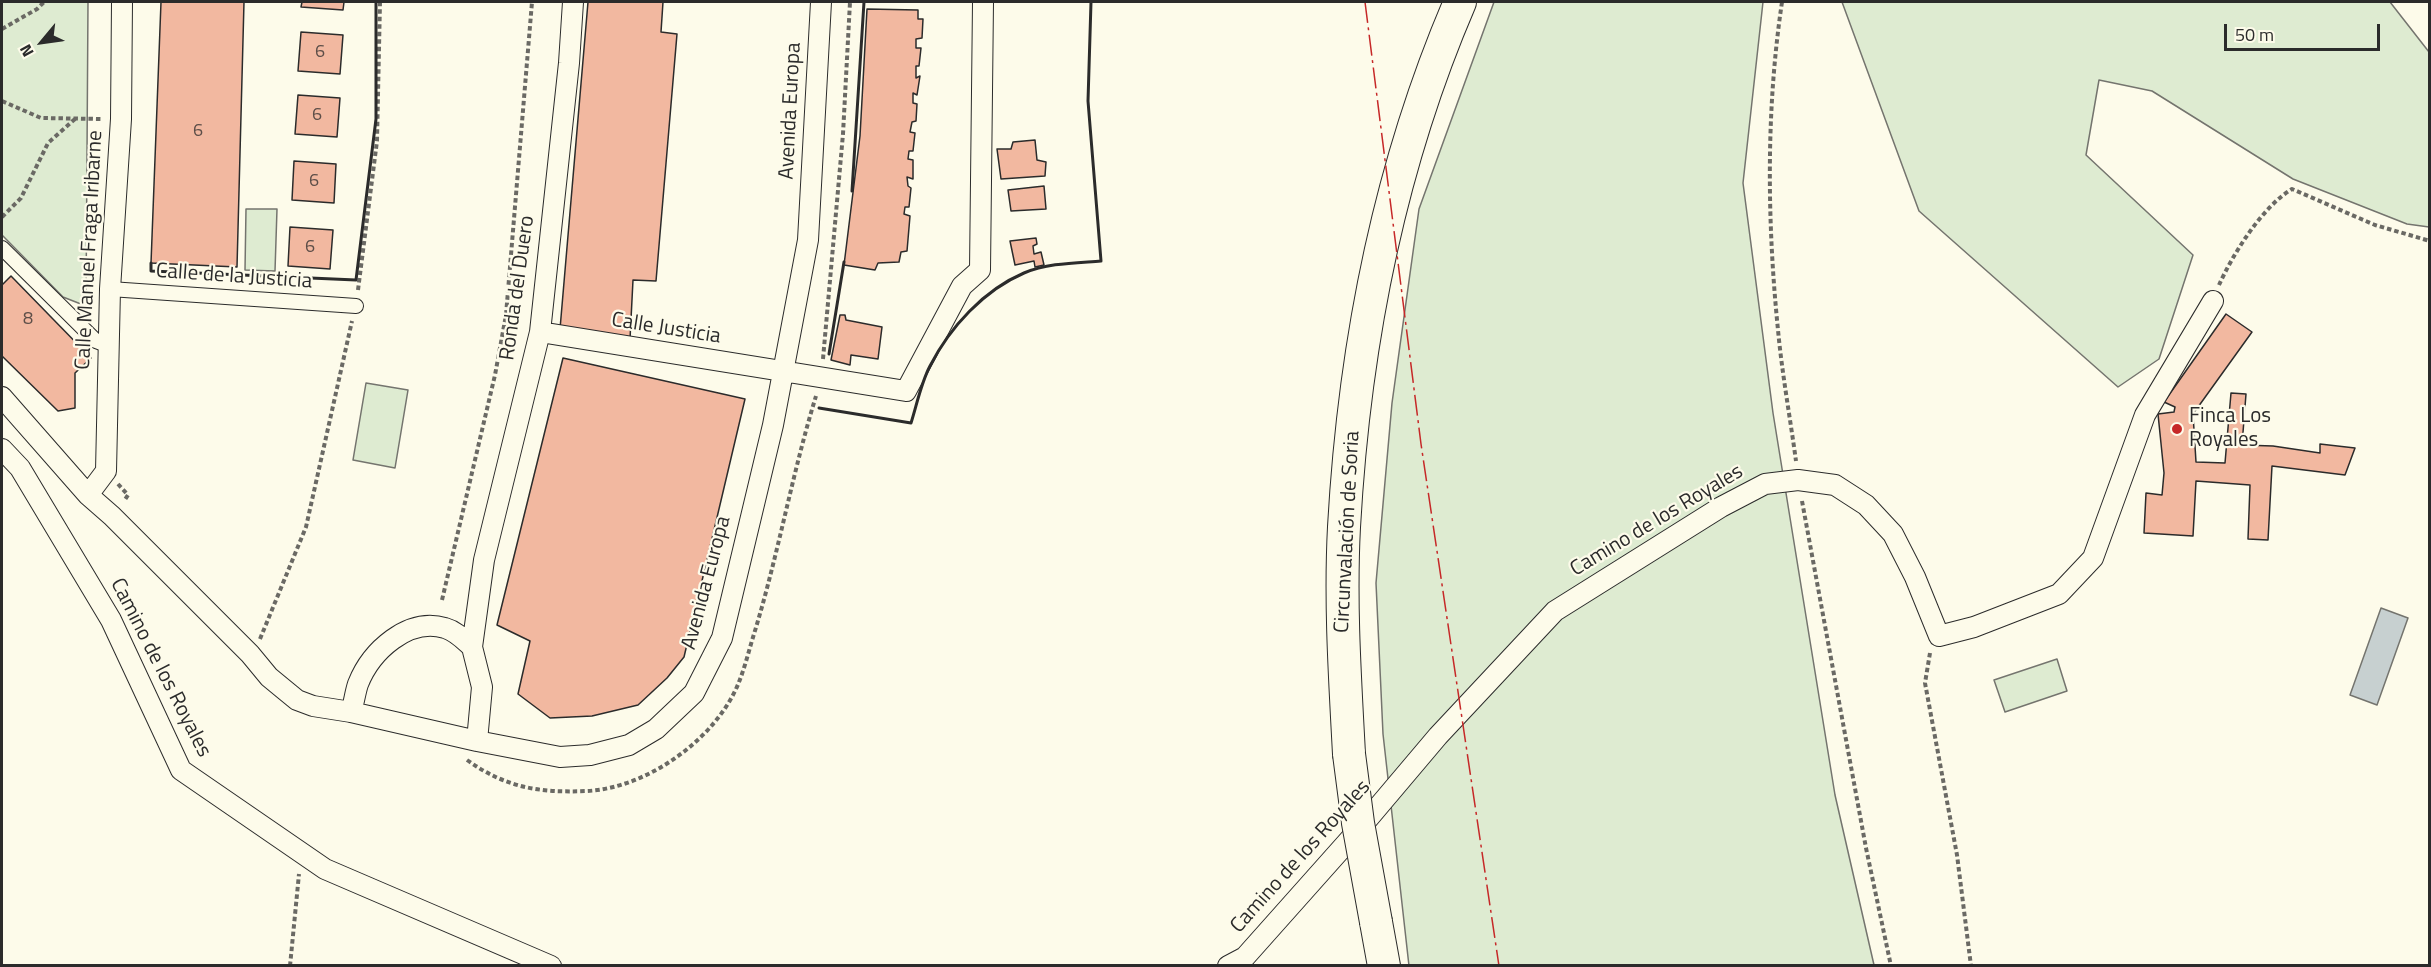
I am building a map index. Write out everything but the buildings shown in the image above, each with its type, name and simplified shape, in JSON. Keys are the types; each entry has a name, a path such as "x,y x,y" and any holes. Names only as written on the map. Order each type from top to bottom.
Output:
{"highway":[{"name":"Circunvalación de Soria","path":"1384,966 1358,823 1349,754 1343,645 1344,529 1350,446 1380,252 1414,126 1460,2"}],"street":[{"name":"Calle Manuel Fraga Iribarne","path":"106,471 110,289 121,119 122,2"},
{"name":"Ronda del Duero","path":"477,741 482,687 472,647 484,560 540,332 569,63 573,2"},
{"name":"Avenida Europa","path":"252,656 269,677 297,700 313,706 351,712 477,741 560,757 590,755 629,745 656,729 694,693 722,638 783,372 808,240 821,2"},
{"name":"Calle Justicia","path":"540,332 906,391 962,286 980,270 983,2"},
{"path":"2,248 96,341 109,346"},
{"name":"Calle de la Justicia","path":"110,289 356,306"},
{"path":"1939,636 1974,627 2059,594 2093,558 2145,415 2212,301"},
{"name":"Camino de los Royales","path":"2,398 88,495 112,516 252,656"},
{"name":"Camino de los Royales","path":"2,449 20,468 111,620 181,770 325,869 551,966"},
{"path":"88,495 106,471"},
{"name":"Camino de los Royales","path":"1228,966 1245,957 1438,736 1555,611 1721,507 1765,484 1798,480 1835,485 1866,505 1893,534 1915,577 1939,636"},
{"path":"351,712 358,686 372,659 395,638 423,626 447,628 458,634 472,647"}],"path":[{"path":"2,29 37,9 44,2"},
{"path":"252,656 306,527 356,306 377,141 380,2"},
{"path":"441,600 495,375 506,315 532,2"},
{"path":"460,754 485,773 515,786 552,792 601,790 628,782 682,755 710,728 739,684 764,603 821,378 843,135 850,2"},
{"path":"3,103 41,118 101,119 101,108"},
{"path":"2,217 21,198 48,143 75,119"},
{"path":"2212,301 2230,261 2265,214 2281,196 2292,189 2375,225 2430,241"},
{"path":"106,471 128,495 112,516"},
{"path":"1939,636 1928,656 1925,683 1957,855 1971,966"},
{"path":"290,966 301,853"}],"green space":[{"path":"2,2 88,2 86,306 63,297 2,235"},
{"path":"1494,2 1763,2 1743,183 1773,413 1835,795 1874,965 1409,966 1383,734 1376,583 1392,403 1419,209"},
{"path":"1842,2 2390,2 2429,52 2429,227 2407,224 2293,179 2152,91 2099,80 2086,155 2193,255 2159,359 2118,387 1919,211"},
{"path":"246,209 277,209 275,271 245,270"},
{"path":"366,383 408,390 395,468 353,460"},
{"path":"2057,659 2067,691 2005,712 1994,680"}],"shaded area":[{"path":"2381,608 2408,618 2377,705 2350,695"}],"wall":[{"path":"151,263 151,271 356,280 376,119 376,2"},
{"path":"852,191 864,2"},
{"path":"819,408 911,423 924,379 938,352 958,324 982,300 1009,280 1042,267 1101,261 1088,101 1091,2"},
{"path":"829,354 844,262"}],"power":[{"path":"1365,2 1421,444 1499,966"}],"place":[{"name":"Finca Los Royales","path":"2177,429"}]}
